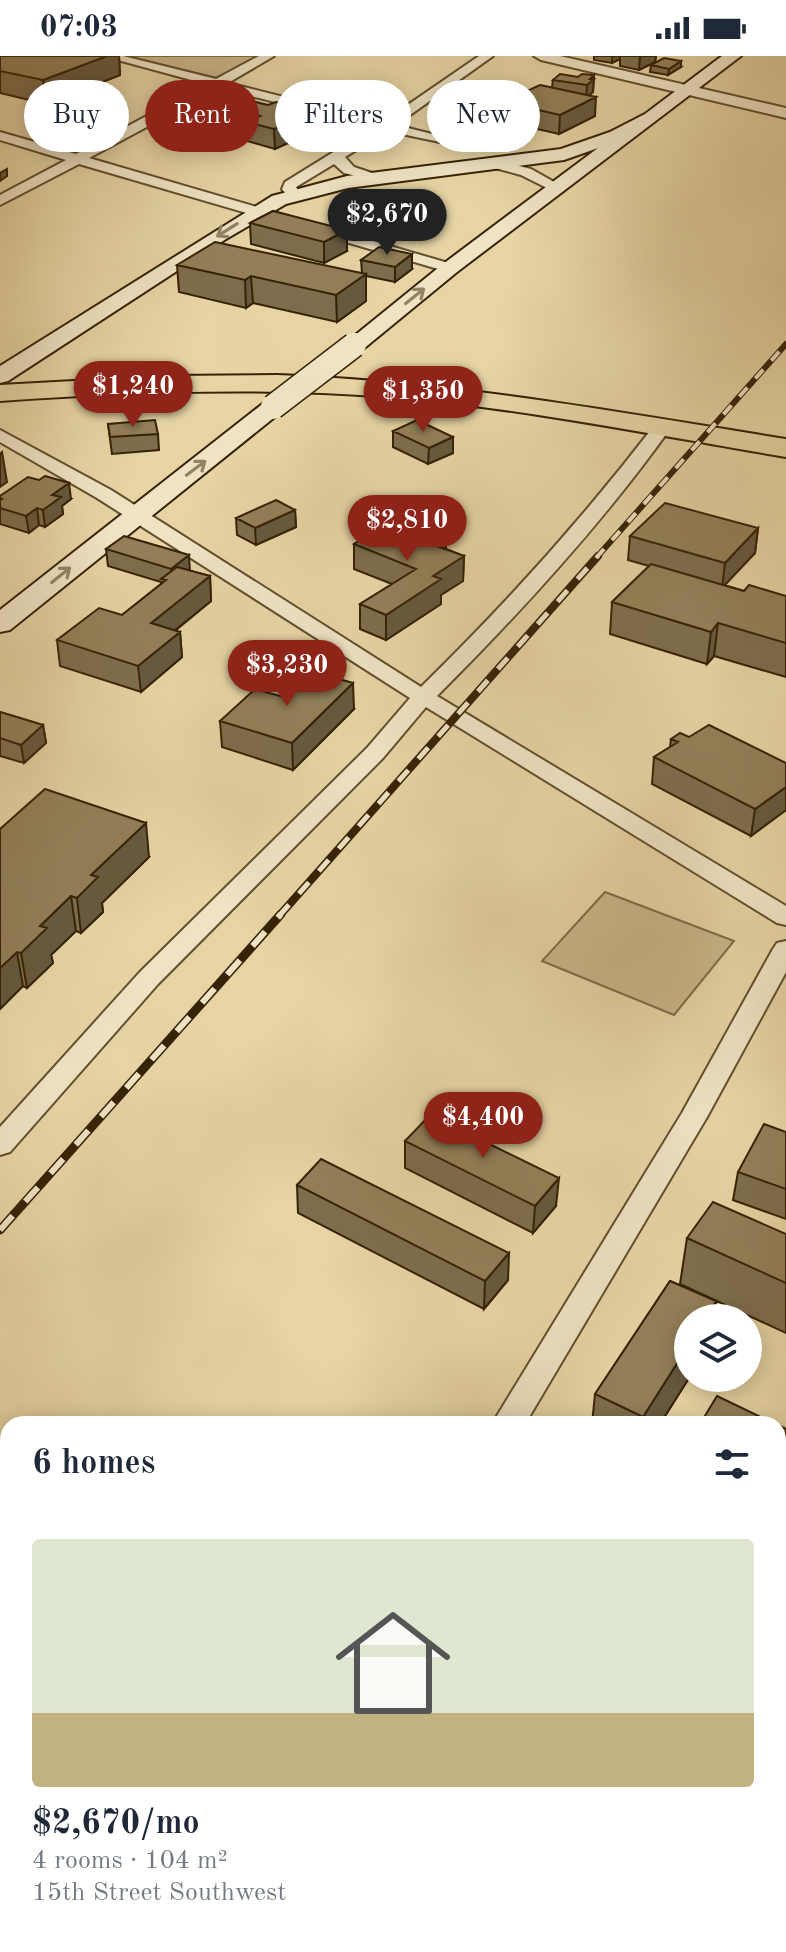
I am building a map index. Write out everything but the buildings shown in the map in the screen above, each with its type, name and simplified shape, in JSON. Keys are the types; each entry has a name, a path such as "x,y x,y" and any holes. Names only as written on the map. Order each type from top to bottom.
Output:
{"highway":[{"path":"5,373 162,366 358,370 458,379 616,400 786,429"},
{"path":"0,393 151,383 244,382 341,386 443,394 663,426 786,448"}],"main road":[{"path":"0,624 450,268 733,56"},
{"path":"5,373 258,211 294,195 376,179 500,165 579,150 616,136 649,118"}],"street":[{"path":"109,56 202,80"},
{"path":"225,80 268,56"},
{"path":"411,109 487,56"},
{"path":"541,56 786,113"},
{"path":"0,201 145,124"},
{"path":"0,136 450,268"},
{"path":"341,152 337,159 342,165 376,179"},
{"path":"294,195 289,189 290,185 341,152"},
{"path":"500,165 526,172 556,187"},
{"path":"0,1145 149,978 375,753 423,697 469,652 602,506 663,426"},
{"path":"0,435 104,494 423,697 456,714 554,778 786,917"},
{"path":"513,1416 693,1117 786,949"}],"shaded area":[{"path":"127,56 260,56 220,79"},
{"path":"605,892 734,941 674,1015 542,961"}],"railway":[{"path":"596,558 786,344"},
{"path":"279,916 598,556"},
{"path":"0,1230 281,914"}]}
